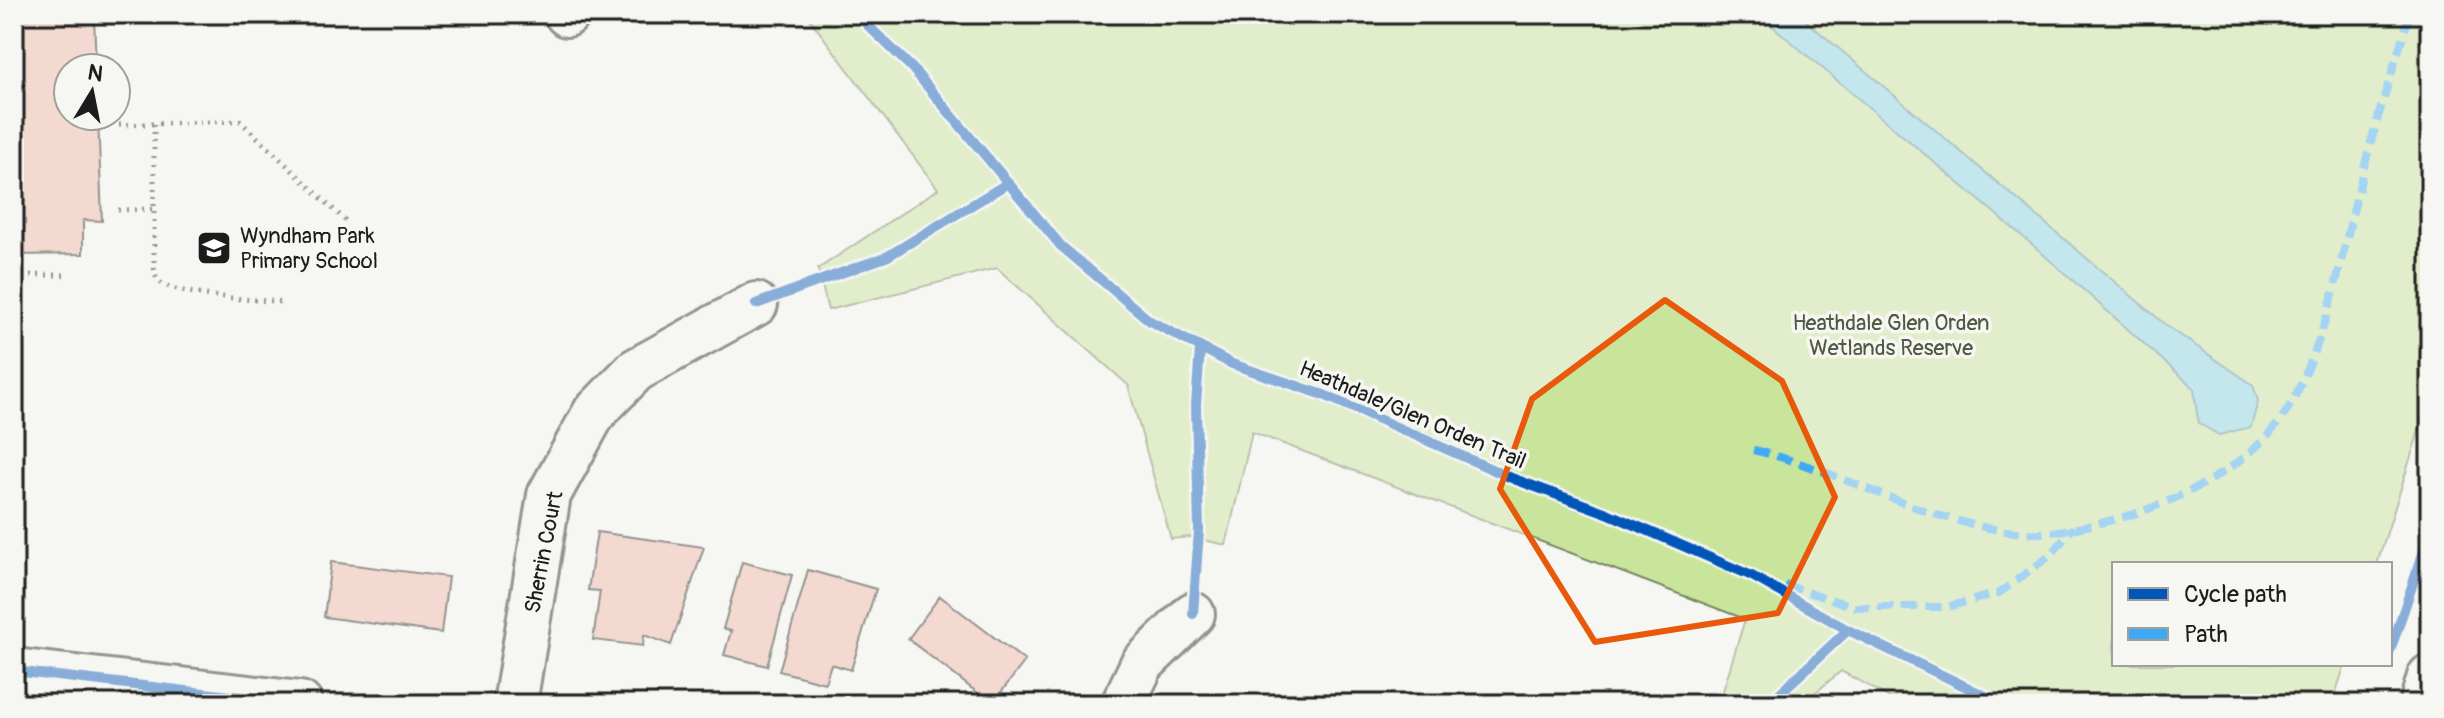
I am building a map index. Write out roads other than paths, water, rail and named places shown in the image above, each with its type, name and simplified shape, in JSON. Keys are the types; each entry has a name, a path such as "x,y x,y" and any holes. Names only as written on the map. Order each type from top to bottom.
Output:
{"main road":[{"path":"14,671 300,704"},
{"path":"2422,704 2430,677"}],"street":[{"name":"Sherrin Court","path":"515,704 549,495 594,413 636,370 756,304"},
{"path":"1123,704 1142,664 1193,614"}],"water":[{"path":"1758,14 1798,14 2167,326 2253,385 2258,401 2251,427 2219,435 2198,423 2194,388 2035,247"}],"place":[{"name":"Wyndham Park Primary School","path":"214,248"}],"park label":[{"name":"Heathdale Glen Orden Wetlands Reserve","path":"1891,334"}]}
